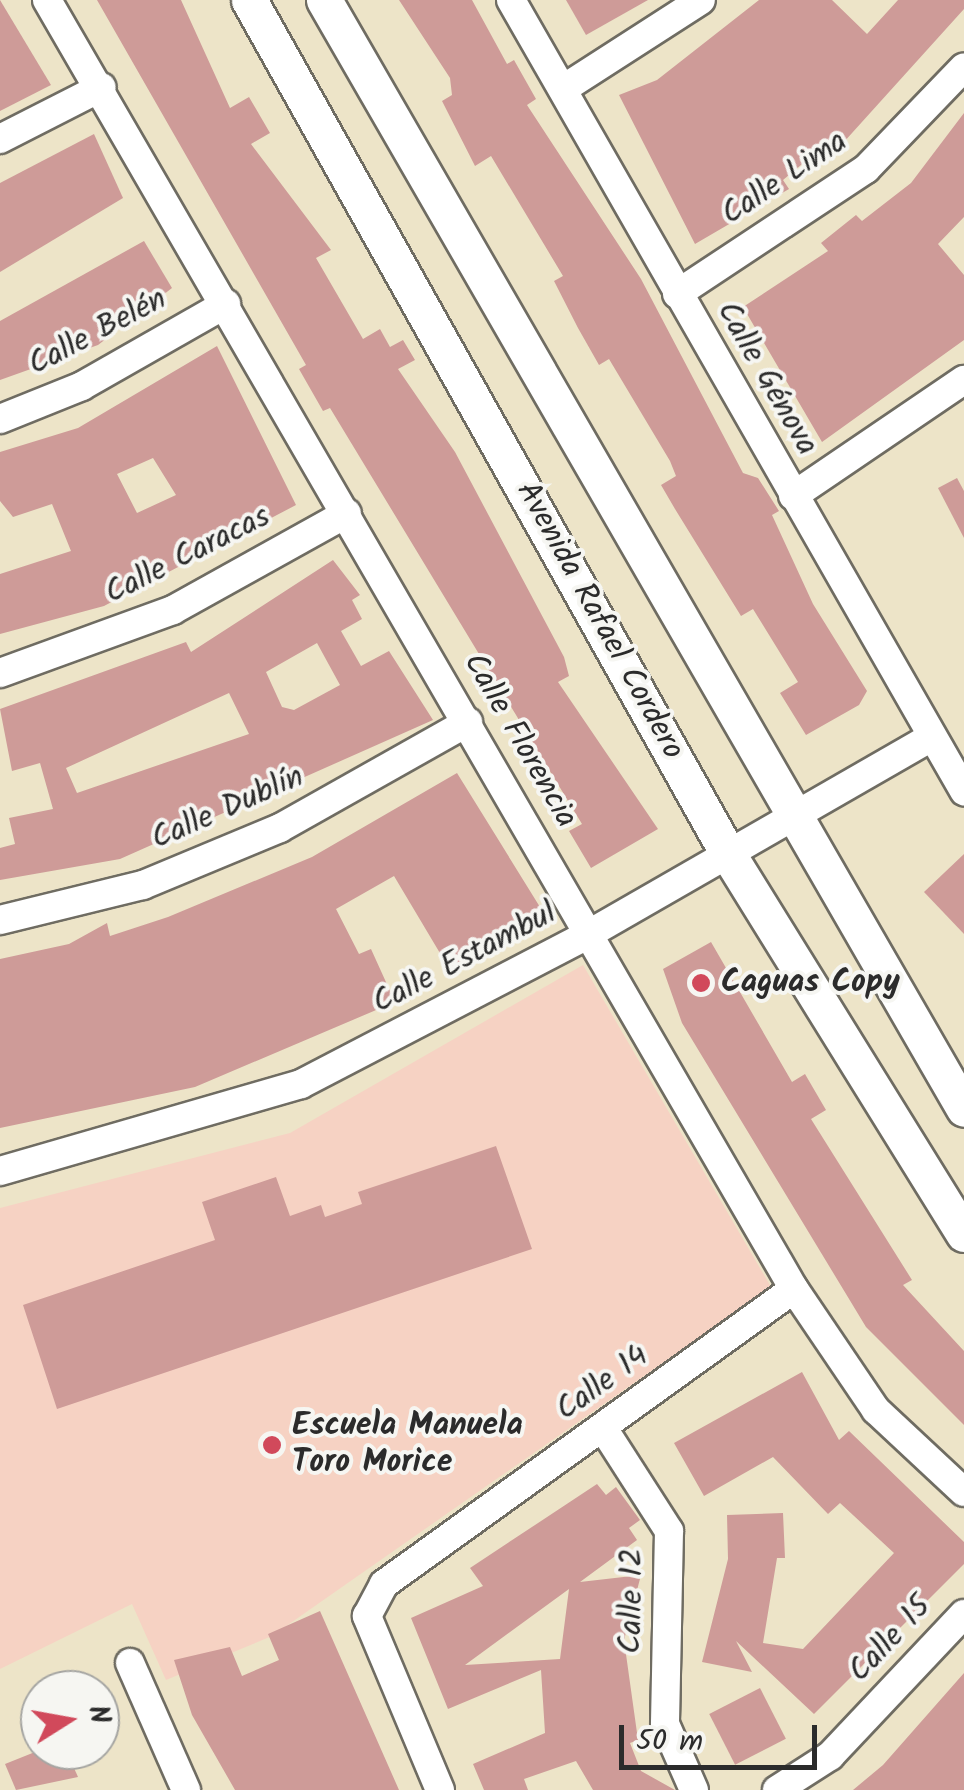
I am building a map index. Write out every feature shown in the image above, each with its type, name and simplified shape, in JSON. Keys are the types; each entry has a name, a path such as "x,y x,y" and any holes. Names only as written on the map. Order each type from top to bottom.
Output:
{"main road":[{"name":"Avenida Rafael Cordero","path":"250,0 728,854 964,1234"},
{"path":"324,0 800,814 964,1110"}],"street":[{"name":"Calle Florencia","path":"47,0 102,87 794,1289 876,1410 964,1492"},
{"name":"Calle Génova","path":"512,0 964,791"},
{"path":"563,89 700,0"},
{"name":"Calle Lima","path":"677,294 866,169 964,67"},
{"path":"0,139 102,87"},
{"name":"Calle Belén","path":"0,419 82,386 226,304"},
{"path":"793,496 964,380"},
{"name":"Calle Caracas","path":"0,674 173,610 348,512"},
{"name":"Calle Dublín","path":"0,920 143,885 280,828 468,722"},
{"name":"Calle Estambul","path":"0,1171 127,1142 301,1084 589,934 932,738"},
{"name":"Calle 14","path":"440,1790 367,1616 384,1584 794,1289"},
{"name":"Calle 12","path":"603,1428 670,1532 665,1724 694,1790"},
{"name":"Calle 15","path":"777,1790 830,1756 964,1614"},
{"path":"130,1663 186,1790"}],"shaded area":[{"name":"Escuela Manuela Toro Morice","path":"583,965 771,1287 272,1636 166,1680 132,1604 0,1669 0,1208 290,1133"}],"building":[{"path":"0,0 51,85 0,111"},
{"path":"97,0 181,0 230,108 249,97 270,133 251,144 331,250 316,258 363,339 380,329 390,347 403,340 415,360 398,369 455,452 564,657 569,676 558,682 658,829 591,868 569,831 582,824 330,408 323,411 299,369 306,365"},
{"path":"399,0 472,0 507,64 514,60 536,99 527,105 641,279 743,473 758,478 779,511 772,515 813,604 867,691 859,705 806,735 780,693 798,682 753,609 741,616 675,509 661,485 676,476 670,461 609,359 599,365 554,281 563,276 491,156 475,166 442,101 452,95 450,78"},
{"path":"566,0 648,0 586,35"},
{"path":"759,0 832,0 867,34 898,0 964,0 964,9 843,143 837,135 783,180 789,189 695,244 619,95 657,80"},
{"path":"964,113 964,217 938,244 964,275 964,340 822,442 743,307 828,251 821,243 856,215 862,221 911,183"},
{"path":"94,134 123,198 0,272 0,183"},
{"path":"144,241 172,288 98,345 0,380 0,321"},
{"path":"217,346 296,505 104,606 0,634 0,574 71,551 52,504 13,517 0,501 0,452 78,428","holes":["153,458 176,495 137,513 117,474"]},
{"path":"957,478 964,491 964,538 938,488"},
{"path":"333,560 360,595 352,600 362,619 341,631 361,666 389,651 433,720 120,859 0,880 0,848 15,844 9,818 53,809 40,763 12,771 0,709 186,642 191,652","holes":["317,643 340,685 294,710 282,707 266,672","229,693 249,734 77,793 66,768"]},
{"path":"457,773 548,920 453,975 394,876 336,909 359,954 371,949 395,1002 195,1087 0,1128 0,959 69,944 107,923 110,936 168,917 312,857"},
{"path":"964,854 964,934 924,892"},
{"path":"711,942 792,1082 805,1074 826,1110 811,1119 912,1280 903,1285 964,1351 964,1425 866,1327 682,1023 663,969"},
{"path":"496,1146 532,1249 57,1409 23,1305 215,1240 202,1202 276,1177 290,1216 321,1205 325,1217 362,1204 358,1192"},
{"path":"802,1372 839,1440 849,1431 964,1542 964,1564 814,1714 736,1641 752,1672 702,1662 728,1559 727,1515 783,1513 785,1558 777,1558 763,1643 803,1649 894,1553 840,1503 828,1514 773,1457 704,1496 674,1443"},
{"path":"597,1484 606,1495 616,1487 640,1520 629,1528 637,1540 580,1582 641,1575 624,1640 638,1740 630,1743 641,1771 675,1790 593,1790 576,1761 524,1779 528,1790 484,1790 473,1764 545,1733 541,1670 448,1709 411,1618 483,1586 470,1568","holes":["569,1589 560,1659 465,1665"]},
{"path":"320,1611 399,1790 235,1790 192,1715 174,1660 230,1647 242,1676 279,1660 268,1634"},
{"path":"964,1673 964,1790 853,1790 883,1765"},
{"path":"760,1688 786,1739 735,1765 709,1714"},
{"path":"20,1758 20,1770 75,1770 78,1777 16,1790 5,1764"}],"place":[{"name":"Caguas Copy","path":"701,983"},
{"name":"Escuela Manuela Toro Morice","path":"272,1445"}]}
